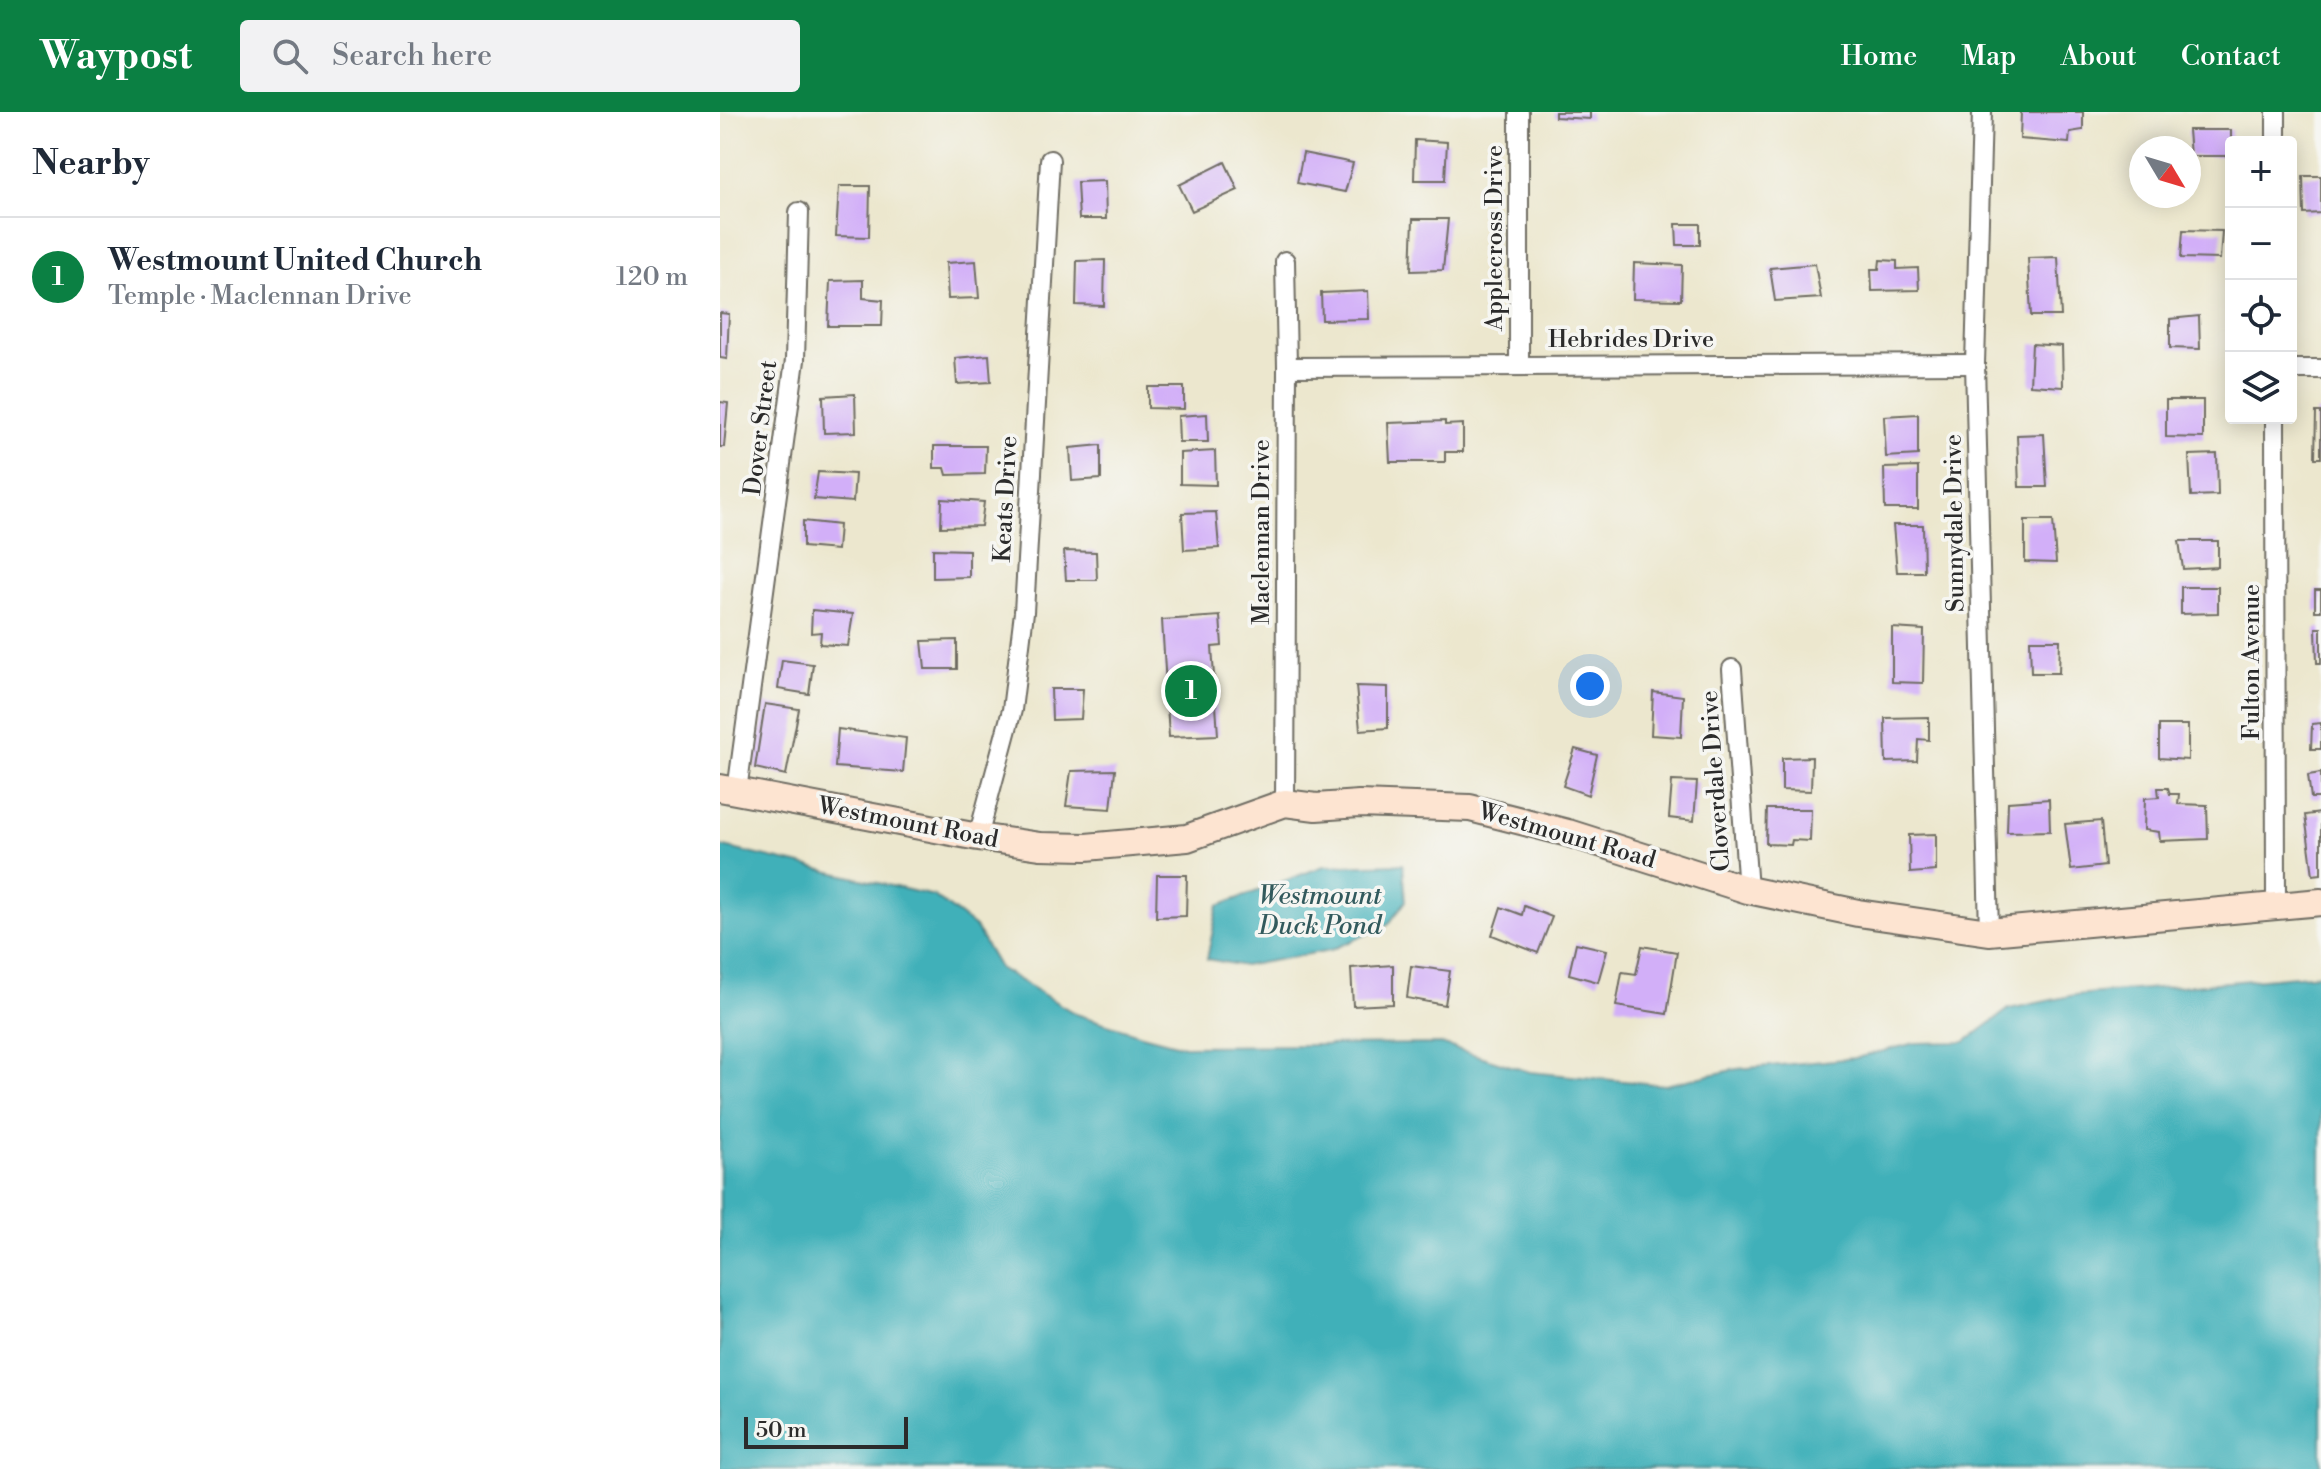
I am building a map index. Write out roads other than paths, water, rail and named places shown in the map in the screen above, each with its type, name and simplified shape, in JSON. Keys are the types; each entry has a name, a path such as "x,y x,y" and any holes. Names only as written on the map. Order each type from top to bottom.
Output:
{"main road":[{"name":"Westmount Road","path":"729,789 1040,846 1086,847 1187,838 1285,803 1316,807 1359,804 1470,808 1568,833 1748,890 1858,913 1989,932 2321,902"}],"street":[{"name":"Applecross Drive","path":"1519,112 1519,364"},
{"name":"Sunnydale Drive","path":"1982,112 1975,364 1989,932"},
{"path":"2276,112 2276,136"},
{"name":"Keats Drive","path":"978,837 1012,710 1022,628 1050,160"},
{"name":"Dover Street","path":"729,789 795,360 799,212"},
{"name":"Maclennan Drive","path":"1285,261 1285,803"},
{"name":"Hebrides Drive","path":"1287,367 1975,364"},
{"path":"2297,369 2321,369"},
{"name":"Fulton Avenue","path":"2275,424 2276,906"},
{"name":"Cloverdale Drive","path":"1732,669 1748,890"}],"water":[{"path":"720,846 934,896 975,927 999,968 1076,1014 1184,1046 1441,1044 1530,1072 1665,1085 1737,1069 1856,1058 1915,1043 1965,1042 2009,1009 2075,995 2321,974 2321,1469 720,1469"},
{"name":"Westmount Duck Pond","path":"1403,864 1406,901 1388,925 1331,950 1244,966 1207,959 1218,906 1324,866"}],"place":[{"name":"Westmount United Church","path":"1191,691"}]}
